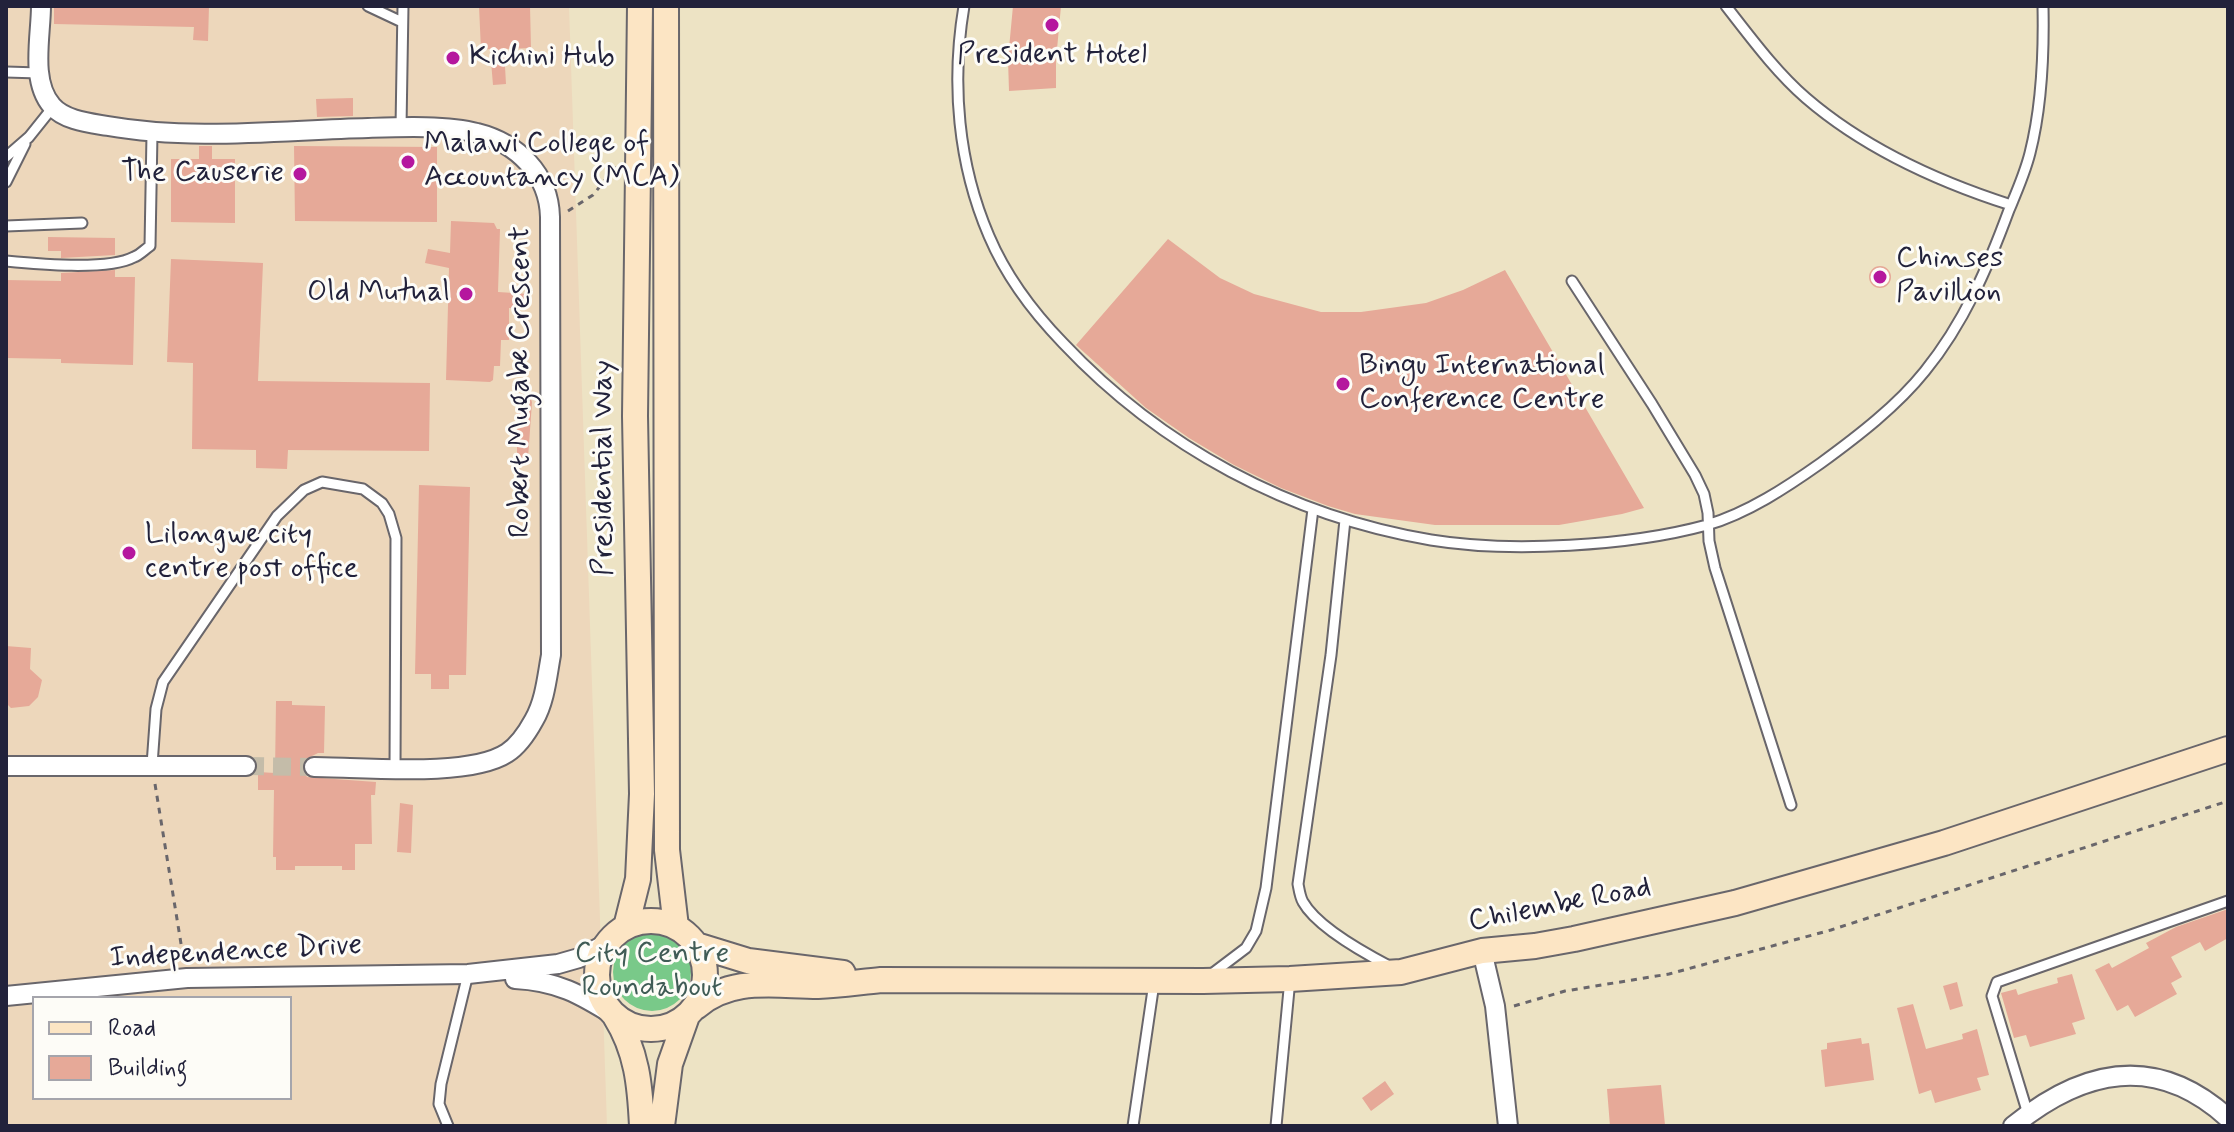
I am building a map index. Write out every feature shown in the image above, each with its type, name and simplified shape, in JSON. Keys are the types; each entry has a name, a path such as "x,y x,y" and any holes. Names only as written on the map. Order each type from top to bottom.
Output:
{"main road":[{"path":"627,6 627,41 639,126"},
{"name":"Presidential Way","path":"626,927 638,879 642,794 635,416 640,6"},
{"name":"Presidential Way","path":"666,6 667,850 676,927"},
{"name":"Chilembe Road","path":"881,980 1203,981 1401,972 1482,951 1574,939 1735,903 1944,843 2228,749"},
{"path":"642,1126 635,1057 627,1035 600,994 597,982 597,968 606,944 626,927 651,921 676,927 696,945 748,961 881,980"},
{"path":"662,1126 670,1064 705,982 705,969 696,945"},
{"path":"615,1016 626,1024 651,1030 676,1024 710,995 733,987 761,984 821,986 881,980"}],"street":[{"path":"41,6 39,73 43,91 53,107"},
{"name":"Robert Mugabe Crescent","path":"53,107 87,122 152,134 401,127 474,132 515,149 544,184 550,205 551,655 536,718 508,753 481,765 314,767"},
{"path":"6,766 246,766"},
{"name":"Independence Drive","path":"6,996 187,978 468,974 558,964 579,958 606,944"},
{"path":"1482,951 1495,1006 1508,1126"},
{"name":"Independence Drive","path":"468,974 558,985 584,996 615,1016"},
{"path":"2020,1120 2058,1094 2083,1082 2125,1076 2167,1081 2224,1109"}],"lane":[{"path":"368,6 402,22"},
{"path":"401,127 403,6"},
{"path":"964,6 958,65 961,138 989,236 1015,284 1046,325 1086,368 1134,410 1191,450 1256,485 1345,520 1428,540 1498,546 1652,536 1708,524 1735,514 1801,477 1904,395 1927,369 1969,304 1990,263 2031,150 2041,77 2043,6"},
{"path":"1726,6 1781,73 1836,121 1927,173 2011,205"},
{"path":"6,72 39,73"},
{"path":"6,157 29,137 53,107"},
{"path":"6,261 58,265 115,262 134,258 150,246 152,134"},
{"path":"6,182 29,137"},
{"path":"6,226 82,223"},
{"path":"1572,281 1652,404 1704,494 1712,554 1726,606 1791,805"},
{"path":"152,765 156,709 163,682 277,516 304,490 322,482 363,489 382,503 389,514 396,538 395,768"},
{"path":"1203,981 1246,948 1256,931 1266,888 1313,509"},
{"path":"1345,520 1331,655 1298,884 1303,902 1317,918 1357,949 1401,972"},
{"path":"2020,1120 1991,991 1997,982 2228,901"},
{"path":"448,1126 439,1104 441,1084 468,974"},
{"path":"1276,1126 1290,979"},
{"path":"1133,1126 1155,980"}],"path":[{"path":"550,217 569,211 593,195 621,161 639,160"},
{"path":"152,765 187,978"},
{"path":"1495,1006 1514,1006 1565,991 1669,974 1831,930 2228,801"}],"shaded area":[{"path":"6,6 569,6 607,1126 6,1126"}],"green space":[{"name":"City Centre Roundabout","path":"652,933 667,936 680,944 688,957 691,972 688,987 680,1000 667,1008 652,1011 637,1008 624,1000 616,987 613,972 616,957 624,944 637,936"}],"building":[{"path":"54,6 209,6 208,41 193,40 194,27 54,24"},
{"path":"479,6 530,6 531,48 504,49 506,84 493,85 490,49 481,50"},
{"path":"1013,6 1061,6 1056,88 1009,91 1008,59"},
{"path":"353,98 353,116 317,117 316,99"},
{"path":"199,146 212,146 212,159 235,159 235,223 171,222 171,159 199,159"},
{"path":"294,146 437,147 437,222 295,221"},
{"path":"451,221 494,223 500,229 498,292 529,294 528,309 509,308 509,340 501,340 500,366 494,366 493,380 490,382 446,380 449,268 425,263 428,249 450,253"},
{"path":"48,237 115,238 115,255 61,258 61,251 48,251"},
{"name":"Bingu International Conference Centre","path":"1168,239 1220,278 1254,294 1321,312 1361,312 1426,303 1505,270 1644,508 1559,525 1435,525 1355,514 1328,506 1234,465 1146,408 1076,345"},
{"path":"171,259 263,263 258,381 430,383 429,451 288,450 287,469 256,468 256,450 192,449 193,363 167,362"},
{"name":"Chinses Pavillion","path":"1880,266 1888,269 1891,277 1888,285 1880,288 1872,285 1869,277 1872,269"},
{"path":"115,270 115,277 135,277 133,365 6,358 6,280 61,281 61,273"},
{"path":"517,397 530,397 532,402 528,458 517,457"},
{"path":"419,485 470,487 466,675 449,675 449,689 431,689 431,674 415,674"},
{"path":"6,646 31,648 30,669 42,680 38,697 29,706 11,708 6,703"},
{"path":"276,701 325,706 324,753 304,760 302,768 307,777 376,782 375,795 371,795 372,844 355,844 355,870 342,870 342,866 295,866 295,870 276,870 276,857 273,857 274,790 258,790 258,772 275,773"},
{"path":"400,803 413,805 411,853 397,852"},
{"path":"2228,909 2228,938 2205,951 2200,942 2171,957 2182,977 2171,983 2177,994 2135,1017 2128,1005 2117,1011 2095,970 2109,963 2112,968 2149,948 2146,943 2176,927"},
{"path":"2072,974 2085,1019 2072,1023 2076,1034 2030,1047 2026,1035 2014,1038 2001,993 2016,989 2018,995 2058,983 2057,978"},
{"path":"1957,982 1963,1006 1950,1010 1943,986"},
{"path":"1913,1004 1926,1049 1963,1039 1962,1034 1977,1029 1989,1075 1977,1078 1981,1090 1935,1103 1931,1090 1919,1094 1897,1008"},
{"path":"1861,1038 1862,1044 1869,1043 1874,1080 1825,1087 1821,1050 1827,1049 1827,1043"},
{"path":"1385,1081 1394,1094 1371,1111 1362,1098"},
{"path":"1661,1085 1665,1125 1610,1126 1607,1089"}],"tunnel":[{"path":"246,766 314,767"}],"place":[{"name":"President Hotel","path":"1052,25"},
{"name":"Kichini Hub","path":"453,58"},
{"name":"Malawi College of Accountancy (MCA)","path":"408,162"},
{"name":"The Causerie","path":"300,174"},
{"name":"Chinses Pavillion","path":"1880,277"},
{"name":"Old Mutual","path":"466,294"},
{"name":"Bingu International Conference Centre","path":"1343,384"},
{"name":"Lilongwe city centre post office","path":"129,553"}]}
